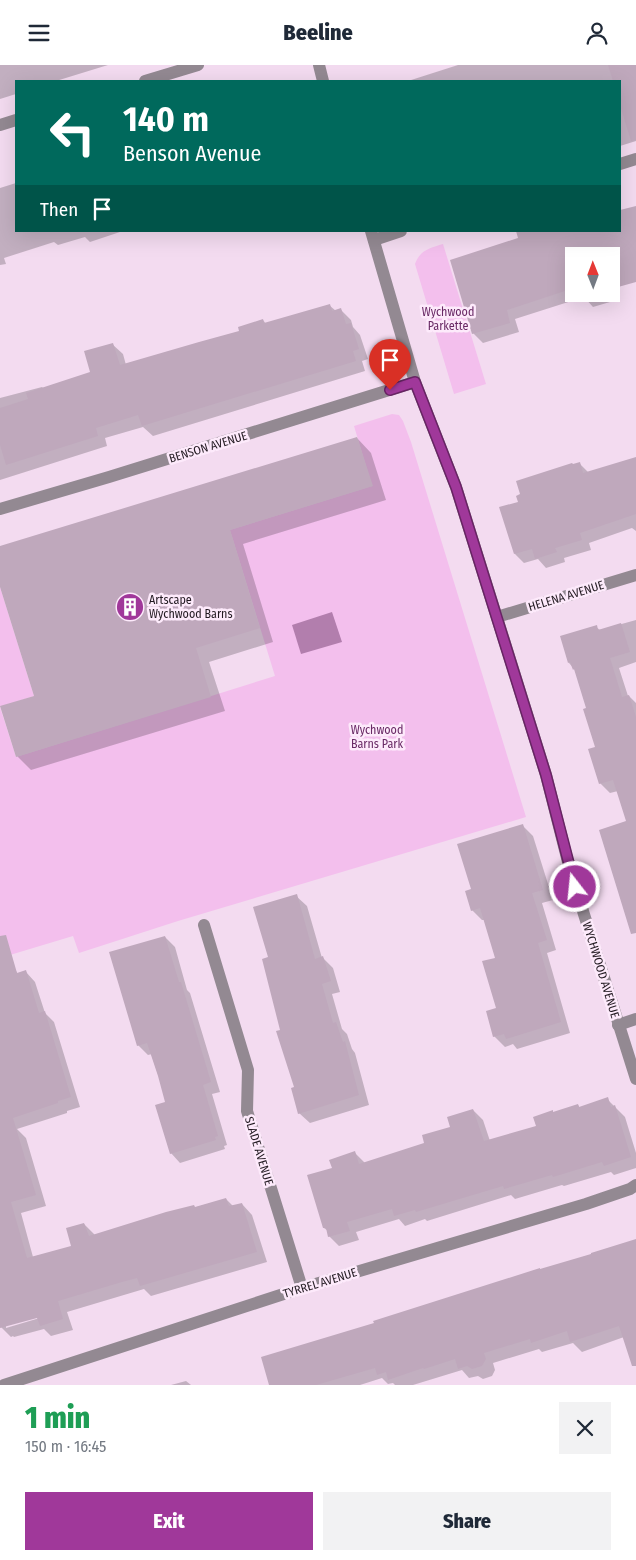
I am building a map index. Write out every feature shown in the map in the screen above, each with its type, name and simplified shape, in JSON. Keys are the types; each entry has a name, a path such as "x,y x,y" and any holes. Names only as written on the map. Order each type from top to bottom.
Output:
{"street":[{"path":"148,80 198,65"},
{"path":"318,65 324,80"},
{"path":"0,125 15,121"},
{"path":"621,164 636,159"},
{"path":"372,236 395,232"},
{"name":"WYCHWOOD AVENUE","path":"372,236 415,382 456,487 546,775 570,870 636,1079"},
{"name":"BENSON AVENUE","path":"0,509 415,382"},
{"name":"HELENA AVENUE","path":"496,617 636,575"},
{"name":"SLADE AVENUE","path":"204,925 245,1056 248,1070 247,1111 302,1289"},
{"path":"618,1025 636,1019"},
{"name":"TYRREL AVENUE","path":"4,1385 302,1289 586,1204 630,1189 636,1185"}],"green space":[{"name":"Wychwood Parkette","path":"443,244 486,384 454,394 415,264 417,259 430,248"},
{"name":"Wychwood Barns Park","path":"392,414 399,415 411,442 526,817 178,921 79,953 73,936 0,958 0,707 16,757 275,676 230,530 372,486 354,426"},
{"path":"0,587 34,696 0,707"}],"shaded area":[{"path":"332,612 342,642 301,654 292,625"}],"building":[{"path":"608,65 636,65 636,140 631,141 621,108 621,80 613,80"},
{"path":"636,206 636,282 620,286 620,247 565,247 565,291 507,310 510,323 472,334 450,260 518,238 516,232 621,232 621,210"},
{"path":"330,304 332,311 341,308 346,324 351,323 359,349 353,351 356,361 142,426 138,415 96,428 98,436 6,465 0,445 0,408 28,399 26,393 90,372 84,351 113,343 120,365 239,331 238,327 263,319 264,323"},
{"name":"Artscape Wychwood Barns","path":"357,437 373,486 230,530 260,628 196,648 211,697 16,757 0,706 34,696 0,587 0,546"},
{"path":"636,457 636,514 580,533 582,540 555,548 557,552 535,559 532,549 514,554 499,507 518,502 516,496 520,494 516,481 572,463 580,462 583,473"},
{"path":"621,623 630,652 610,658 622,697 629,695 636,717 636,933 631,934 599,830 626,821 613,780 599,784 588,749 595,747 583,709 586,708 574,669 570,662 568,663 560,636 597,625 598,630"},
{"path":"523,824 543,890 532,893 547,940 538,943 561,1022 506,1039 504,1034 493,1037 486,1011 496,1008 482,961 495,958 480,908 471,911 465,891 471,889 457,844"},
{"path":"297,894 315,959 323,956 331,981 322,984 333,1023 336,1022 343,1042 345,1041 359,1095 298,1114 291,1088 294,1087 276,1031 280,1030 262,959 268,957 253,907"},
{"path":"6,935 17,973 26,970 39,1013 45,1011 71,1097 13,1118 36,1195 11,1202 27,1258 71,1246 66,1228 84,1223 89,1236 166,1212 194,1205 195,1207 226,1198 229,1206 242,1203 257,1252 140,1286 137,1278 122,1282 58,1301 63,1319 40,1326 37,1318 0,1328 0,936"},
{"path":"165,936 211,1082 203,1085 218,1136 215,1137 216,1140 170,1154 155,1105 165,1102 158,1076 147,1043 137,1046 109,952"},
{"path":"608,1097 611,1107 615,1105 631,1157 604,1166 602,1162 504,1189 503,1186 416,1212 415,1210 394,1216 392,1209 347,1222 350,1231 328,1237 326,1228 323,1228 307,1175 332,1168 329,1160 355,1151 359,1164 424,1143 422,1135 450,1127 447,1117 473,1109 484,1141 536,1126 533,1117 578,1104 579,1107"},
{"path":"636,1239 636,1366 632,1366 619,1326 570,1342 567,1331 531,1343 530,1339 484,1353 486,1359 482,1366 472,1369 467,1366 458,1369 455,1359 388,1380 386,1372 377,1375 375,1368 316,1385 269,1385 261,1357"}],"place":[{"name":"Artscape Wychwood Barns","path":"130,607"}],"route":[{"path":"390,390 415,382 456,487 546,775 575,887"}]}
